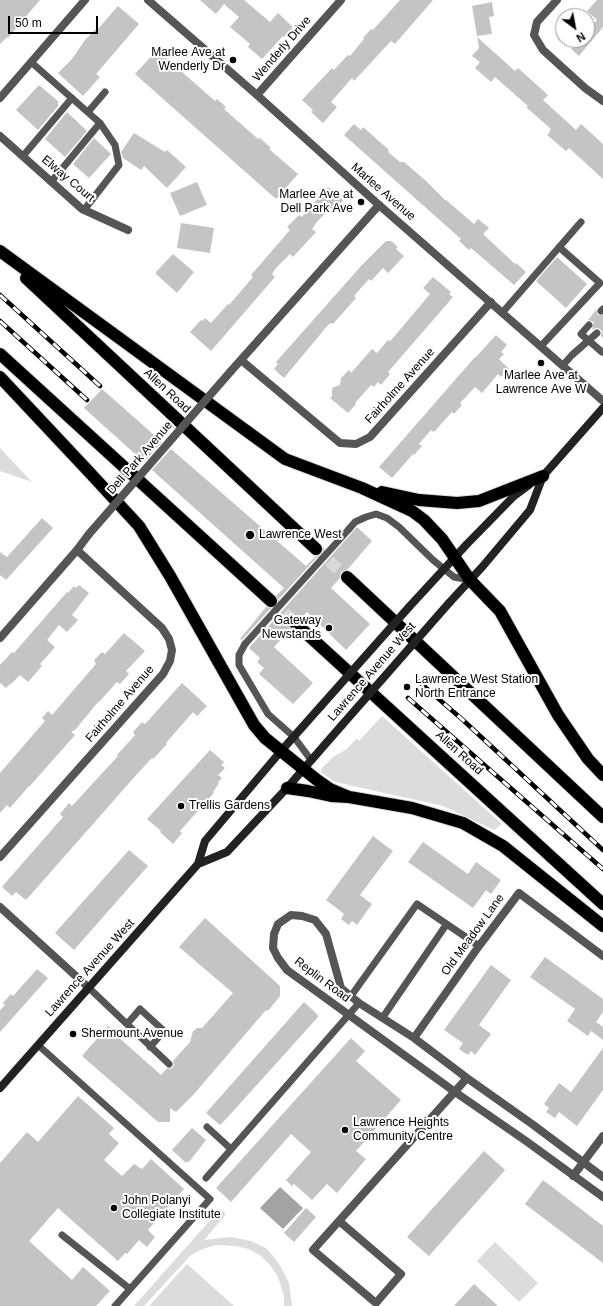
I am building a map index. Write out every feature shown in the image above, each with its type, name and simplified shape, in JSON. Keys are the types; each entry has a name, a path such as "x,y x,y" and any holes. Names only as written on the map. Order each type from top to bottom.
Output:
{"highway":[{"path":"0,253 285,459 362,488 412,511 434,530 442,539 470,580 500,611 558,715 588,759 603,775"},
{"name":"Allen Road","path":"0,253 316,549"},
{"path":"0,354 271,601"},
{"path":"0,377 139,526 170,576 254,725 265,738 281,751 307,764 330,789 349,797"},
{"path":"362,488 419,500 457,503 478,501 543,476"},
{"path":"346,577 603,817"},
{"name":"Allen Road","path":"296,624 603,904"},
{"path":"287,788 412,808 463,823 503,846 603,926"}],"main road":[{"name":"Lawrence Avenue West","path":"0,1088 198,864 205,841 281,751 454,558 514,496 543,476 603,408"},
{"name":"Lawrence Avenue West","path":"198,864 227,852 287,788 530,510 543,476"}],"street":[{"path":"0,98 85,0"},
{"name":"Marlee Avenue","path":"148,0 603,401"},
{"name":"Wenderly Drive","path":"257,96 341,0"},
{"path":"557,0 537,22 534,36 543,50 585,88 603,101"},
{"name":"Elway Court","path":"0,136 84,210 128,230"},
{"name":"Dell Park Avenue","path":"0,638 231,371 379,205"},
{"name":"Fairholme Avenue","path":"241,360 340,443 356,444 370,437 490,302"},
{"name":"Fairholme Avenue","path":"0,857 163,674 170,661 172,650 170,639 162,628 76,550"},
{"name":"Old Meadow Lane","path":"414,1038 479,946 519,893 603,956"},
{"path":"0,907 89,988"},
{"name":"Replin Road","path":"603,1177 414,1038 360,1003 341,988 326,934 315,920 302,916 291,916 278,924 274,934 273,948 287,970 603,1197"},
{"path":"340,1221 401,1274 376,1303 313,1250 467,1078"},
{"path":"573,1176 603,1136"}],"lane":[{"path":"31,62 100,123 115,145 119,165 84,210"},
{"path":"88,112 105,92"},
{"path":"23,156 72,98"},
{"path":"51,182 100,123"},
{"path":"502,313 581,222"},
{"path":"541,346 600,283 559,247"},
{"path":"589,325 581,334 603,351"},
{"path":"563,365 597,333"},
{"path":"307,764 294,737 268,714 239,665 239,655 245,644 355,522 376,514 387,518 399,527 454,578 470,580"},
{"path":"351,996 417,904 479,946"},
{"path":"383,1017 446,925"},
{"path":"89,988 169,1064"},
{"path":"206,1178 360,1003"},
{"path":"127,1024 140,1009 164,1031 150,1047"},
{"path":"38,1045 210,1200 115,1306"},
{"path":"207,1127 231,1149"},
{"path":"62,1235 130,1289"}],"shaded area":[{"path":"0,448 32,482 0,471"},
{"path":"382,716 502,824 494,830 443,806 335,782 321,772 322,768 333,757 347,749 357,738 359,741"},
{"path":"280,1187 303,1208 283,1229 260,1208"},
{"path":"220,1209 226,1214 204,1240 230,1237 251,1241 266,1248 281,1267 289,1283 292,1306 284,1306 284,1296 278,1277 270,1265 260,1255 248,1249 236,1246 216,1245 191,1255 144,1306 134,1306"},
{"path":"495,1242 538,1283 519,1302 477,1261"},
{"path":"187,1264 234,1306 149,1306"}],"building":[{"path":"0,0 40,0 8,38 7,37 0,44"},
{"path":"200,0 244,0 270,22 278,13 293,27 262,59 248,47 250,44 230,27 239,17 224,4 216,14"},
{"path":"400,0 433,0 395,44 391,41 354,81 352,78 331,102 337,107 323,123 311,112 313,110 302,100 332,68 334,70 348,55 350,56 371,29 373,30"},
{"path":"597,0 603,0 603,27 595,37 595,22 597,20 595,18 595,8 590,8"},
{"path":"492,2 494,16 489,17 492,34 477,36 472,6"},
{"path":"118,6 139,24 96,74 100,77 83,96 58,73 72,59 85,40 96,29 97,30"},
{"path":"477,37 515,71 518,68 548,95 543,100 576,130 581,124 603,144 603,179 569,148 566,151 547,135 551,129 526,107 528,106 495,77 491,82 475,68 480,62 472,56 479,48"},
{"path":"572,48 586,48 579,56 571,49"},
{"path":"157,50 215,101 217,99 226,107 224,109 258,139 260,138 271,148 269,149 298,174 276,199 135,74"},
{"path":"39,85 59,102 57,104 59,105 38,130 16,110"},
{"path":"67,112 87,131 65,157 45,139"},
{"path":"354,124 361,130 363,127 389,150 388,152 400,162 404,162 445,200 474,224 478,219 489,228 483,234 515,264 516,263 526,272 514,285 471,248 469,250 459,241 461,239 344,135"},
{"path":"134,133 165,152 167,150 186,167 167,188 144,166 141,170 123,158 121,152"},
{"path":"94,138 111,154 89,178 73,164"},
{"path":"197,182 207,205 180,216 170,193"},
{"path":"328,187 343,200 334,211 330,208 316,223 312,229 316,232 293,257 290,254 276,268 272,274 275,277 211,351 190,332 201,320 202,321 205,318 211,323 228,304 229,305 253,277 251,275 290,230 287,227 299,215 302,217"},
{"path":"181,223 214,228 210,253 177,248"},
{"path":"386,241 391,241 398,247 396,249 404,256 388,273 383,268 371,281 369,279 354,296 356,298 333,324 331,323 328,325 284,378 274,369 278,364 276,362 361,266"},
{"path":"173,254 194,272 177,293 156,274 156,272"},
{"path":"557,257 587,284 566,308 536,281"},
{"path":"433,277 451,292 449,294 453,297 388,372 390,374 381,385 378,382 374,387 371,385 348,413 330,398 332,396 332,389 340,385 341,378 349,370 351,373 372,349 377,353 388,340 390,341 393,338 430,294 423,288"},
{"path":"596,310 598,315 603,315 603,338 601,336 601,330 598,328 592,329 594,323 588,320"},
{"path":"496,335 507,345 501,352 504,354 499,359 509,369 501,377 498,374 482,393 475,387 460,403 462,405 454,414 452,412 434,432 431,430 419,444 422,446 392,478 379,467"},
{"path":"102,389 162,442 144,462 84,408"},
{"path":"171,449 306,566 316,556 318,556 278,600 276,596 284,588 152,470"},
{"path":"42,518 53,528 6,580 0,575 0,552 7,557"},
{"path":"357,527 372,541 347,570 341,572 340,578 331,588 370,624 346,650 307,612 301,618 297,617 291,619 289,623 291,629 274,647 313,683 293,704 259,674 264,668 257,662 260,658 249,648"},
{"path":"79,585 89,593 72,615 78,620 67,632 59,625 47,640 55,647 40,664 42,666 28,682 20,675 6,688 0,683 0,665 12,652 14,653 67,592 68,593 74,586 76,588"},
{"path":"266,607 271,608 242,640 240,639"},
{"path":"124,633 145,651 126,671 129,674 120,684 117,682 75,730 71,732 75,735 29,787 10,808 7,805 0,813 0,773 45,721 42,718 48,711 52,715 96,664 94,660 102,652 105,654"},
{"path":"182,683 207,706 197,716 193,712 166,743 167,744 138,773 26,900 16,892 12,896 2,887 63,817 60,814 69,803 72,806 118,756 117,755 135,735 133,732 142,722 145,724"},
{"name":"Trellis Gardens","path":"210,750 224,762 221,765 225,768 218,775 222,778 218,782 219,783 213,792 214,793 180,831 182,833 173,844 147,819"},
{"path":"373,836 393,851 360,895 372,904 357,925 352,921 349,925 341,919 344,914 326,900"},
{"path":"423,842 468,874 476,862 501,880 491,894 486,890 473,908 408,862"},
{"path":"129,850 148,866 74,950 55,933"},
{"path":"205,918 280,986 280,996 268,1011 266,1010 194,1094 176,1112 170,1108 170,1122 158,1122 82,1056 108,1026 118,1035 117,1036 161,1075 167,1068 170,1069 173,1067 173,1061 190,1042 193,1031 197,1028 202,1028 233,993 179,947"},
{"path":"545,957 603,999 603,1012 596,1022 603,1027 603,1040 591,1031 588,1036 567,1021 575,1009 530,977"},
{"path":"491,965 511,980 479,1025 491,1034 475,1055 471,1051 468,1055 459,1049 463,1043 444,1030"},
{"path":"37,969 48,978 0,1032 0,1010 5,1005 3,1003 11,994 13,996"},
{"path":"304,1002 318,1015 318,1017 220,1125 206,1113"},
{"path":"351,1038 365,1051 356,1061 401,1100 356,1151 366,1159 337,1193 327,1184 312,1200 294,1184 292,1186 286,1180 311,1152 291,1134 231,1202 216,1188"},
{"path":"603,1048 603,1090 577,1126 559,1112 555,1118 546,1112 549,1108 544,1104 559,1083 571,1092"},
{"path":"78,1096 114,1128 109,1134 119,1143 104,1160 122,1176 134,1164 142,1169 151,1159 184,1189 148,1230 155,1237 147,1247 139,1240 127,1254 125,1253 118,1261 58,1208 29,1241 72,1280 83,1267 110,1291 96,1306 0,1306 0,1163 27,1132 38,1142"},
{"path":"192,1128 206,1140 189,1162 188,1161 186,1163 172,1150"},
{"path":"484,1151 505,1170 429,1256 407,1237"},
{"path":"543,1180 603,1226 603,1263 525,1204"},
{"path":"306,1208 316,1217 294,1242 284,1233"},
{"path":"474,1284 498,1306 454,1306"}],"tunnel":[{"path":"316,549 347,577"},
{"path":"271,601 296,624"}],"railway":[{"path":"0,295 100,386"},
{"path":"0,321 87,400"},
{"path":"417,680 464,721 603,850"},
{"path":"408,698 603,869"}],"place":[{"name":"Marlee Ave at Wenderly Dr","path":"233,60"},
{"name":"Marlee Ave at Dell Park Ave","path":"361,202"},
{"name":"Marlee Ave at Lawrence Ave W","path":"541,363"},
{"name":"Lawrence West","path":"250,535"},
{"name":"Gateway Newstands","path":"329,628"},
{"name":"Lawrence West Station North Entrance","path":"407,687"},
{"name":"Trellis Gardens","path":"181,806"},
{"name":"Shermount Avenue","path":"73,1034"},
{"name":"Lawrence Heights Community Centre","path":"345,1130"},
{"name":"John Polanyi Collegiate Institute","path":"114,1208"}]}
